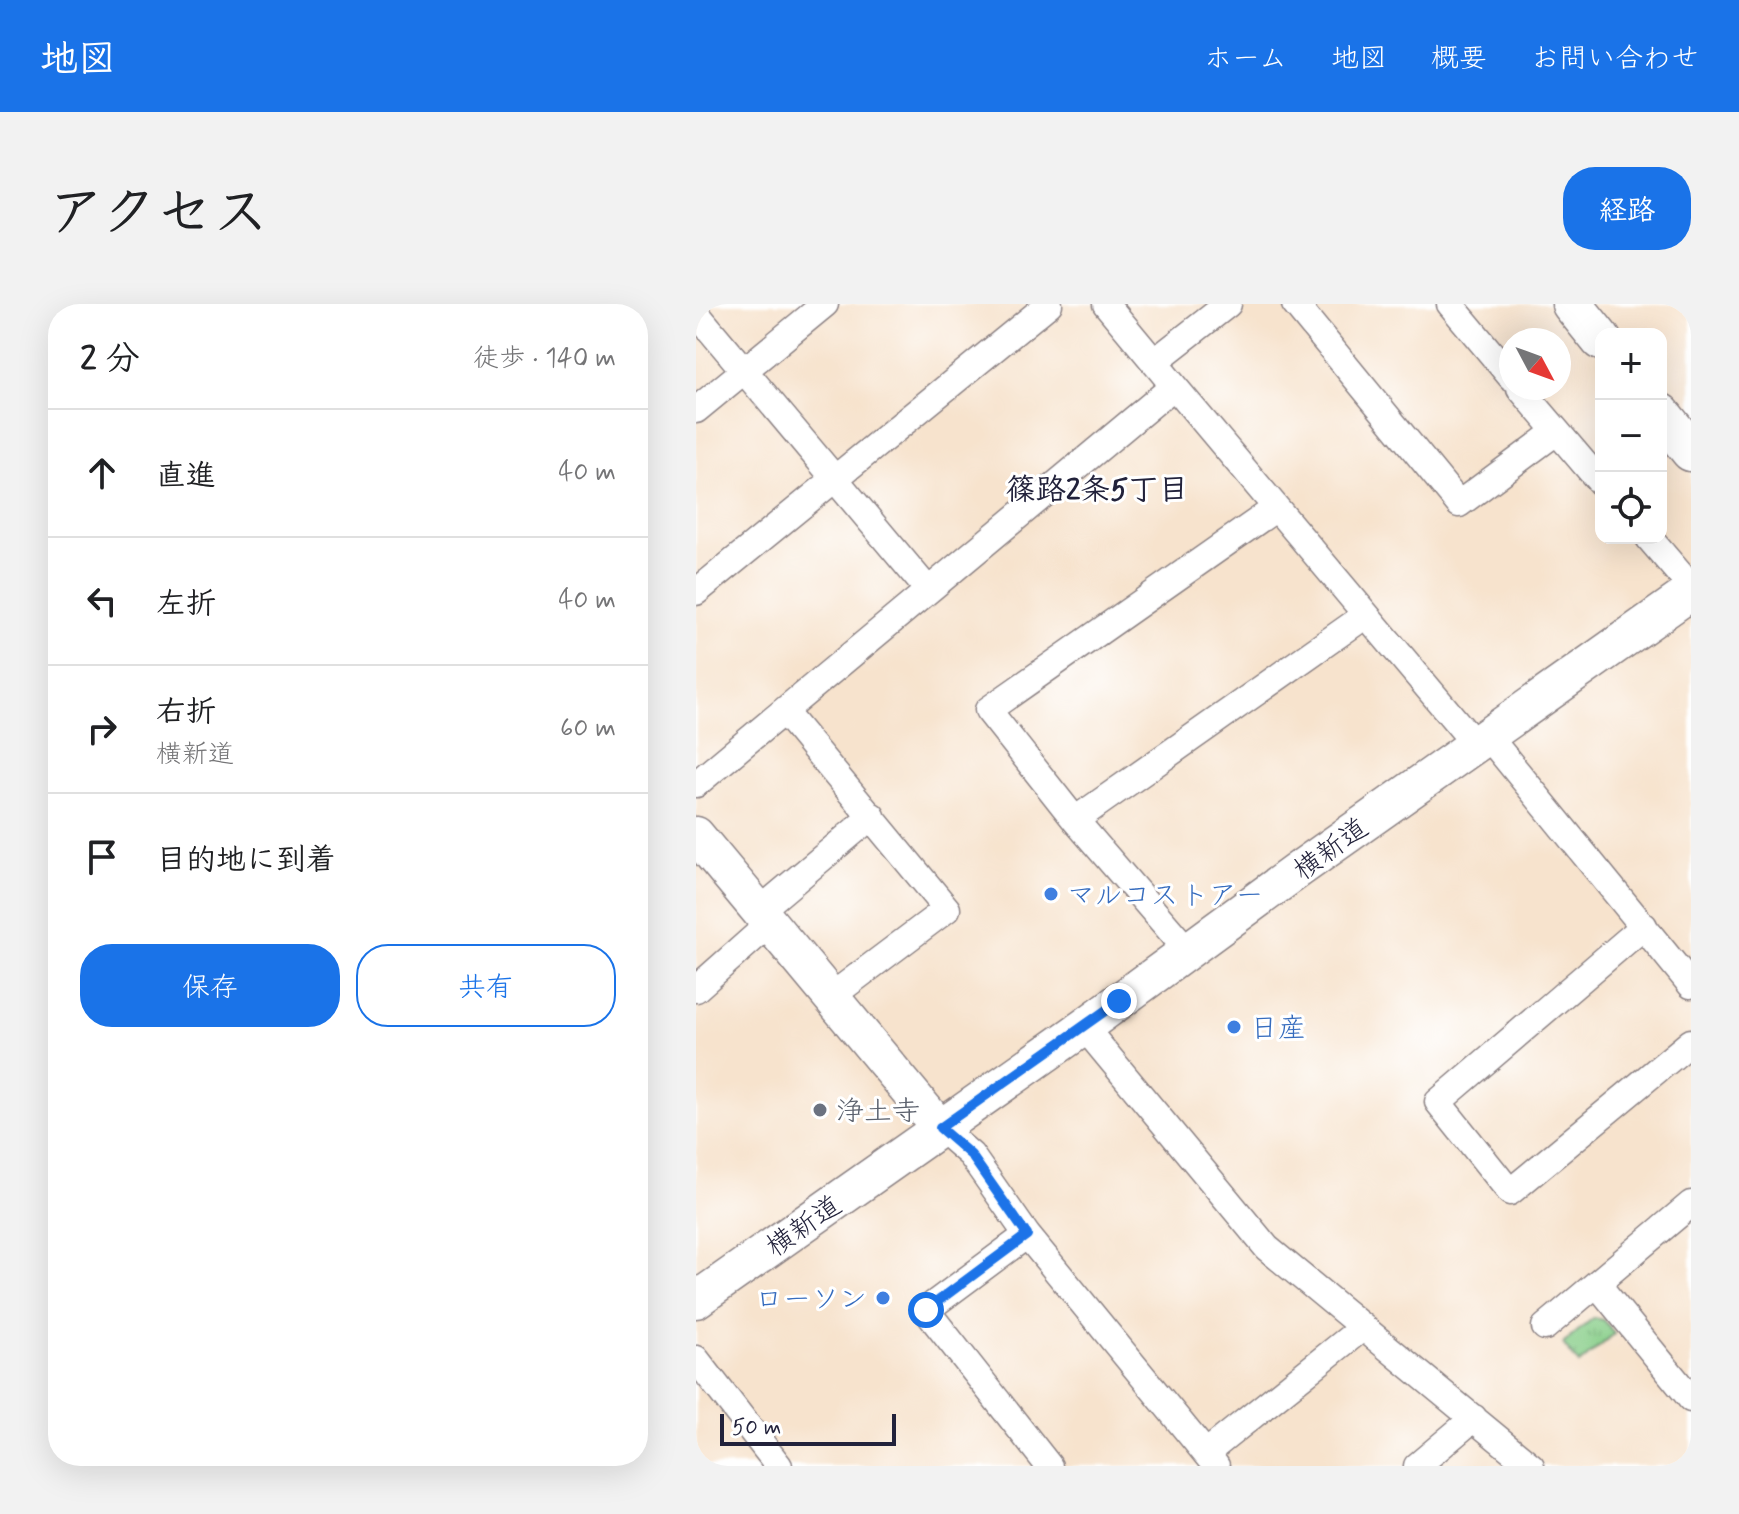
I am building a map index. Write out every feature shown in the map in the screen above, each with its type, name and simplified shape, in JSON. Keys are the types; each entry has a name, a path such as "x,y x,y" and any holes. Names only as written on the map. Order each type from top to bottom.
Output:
{"main road":[{"path":"1572,304 1595,333"},
{"path":"1667,421 1691,451"}],"street":[{"path":"696,410 825,304"},
{"path":"696,592 1049,304"},
{"path":"1106,304 1366,615 1481,739 1644,926 1691,985"},
{"path":"1154,362 1228,304"},
{"path":"1295,304 1459,504 1556,432"},
{"path":"1450,304 1499,363"},
{"path":"696,313 928,590"},
{"path":"696,784 1174,386"},
{"path":"1530,400 1595,476"},
{"path":"1188,951 1075,820 988,710 1276,508"},
{"path":"1654,544 1691,589"},
{"name":"横新道","path":"696,1300 1084,1027 1691,589"},
{"path":"1075,820 1366,615"},
{"path":"784,712 947,909 829,998"},
{"path":"696,989 763,919 872,816"},
{"path":"696,835 940,1128 971,1155 1027,1235 1211,1460 1362,1328"},
{"path":"1644,926 1438,1102 1510,1192 1691,1042"},
{"path":"1084,1027 1267,1248 1531,1466"},
{"path":"1545,1327 1691,1204"},
{"path":"1027,1235 926,1310 1049,1466"},
{"path":"1597,1284 1691,1399"},
{"path":"696,1359 779,1466"},
{"path":"1417,1466 1474,1418"}],"green space":[{"path":"1593,1318 1604,1320 1614,1334 1579,1364 1563,1344"}],"place":[{"name":"マルコストアー","path":"1051,894"},
{"name":"日産","path":"1234,1027"},
{"name":"浄土寺","path":"820,1110"},
{"name":"ローソン","path":"883,1298"}],"district":[{"name":"篠路2条5丁目","path":"1097,489"}],"route":[{"path":"926,1310 1027,1235 971,1155 940,1128 1119,1001"}]}
